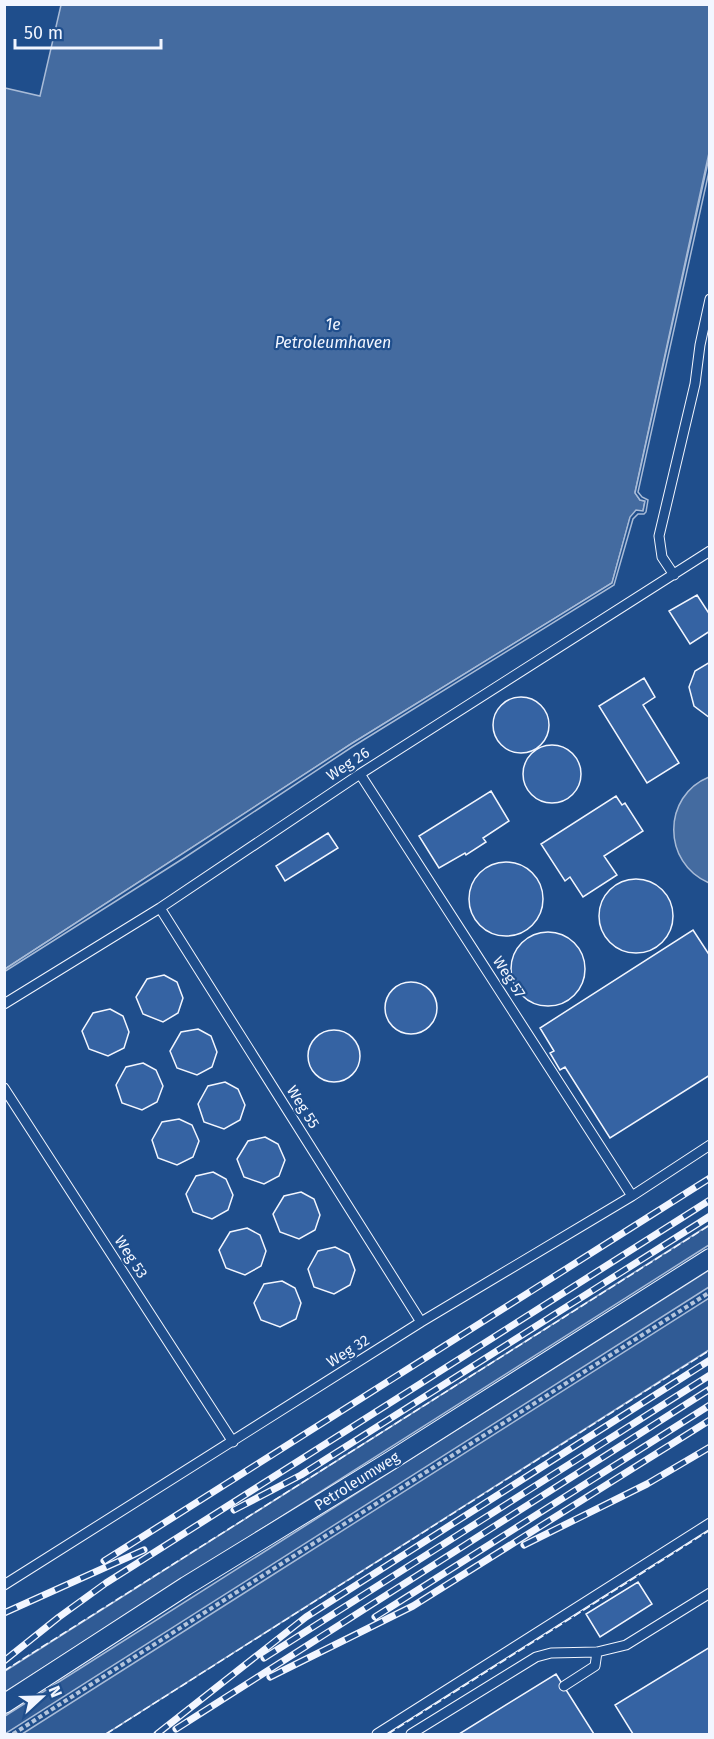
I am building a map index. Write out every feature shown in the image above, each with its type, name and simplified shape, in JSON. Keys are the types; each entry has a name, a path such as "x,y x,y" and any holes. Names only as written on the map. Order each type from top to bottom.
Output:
{"street":[{"name":"Petroleumweg","path":"4,1704 186,1586 390,1461 710,1258"}],"lane":[{"path":"674,575 662,557 659,536 695,384 700,345 710,299"},
{"name":"Weg 26","path":"4,1004 160,908 360,774 710,551"},
{"name":"Weg 57","path":"360,774 632,1196"},
{"name":"Weg 55","path":"160,908 421,1322"},
{"name":"Weg 53","path":"4,1088 233,1442"},
{"name":"Weg 32","path":"4,1585 421,1322 632,1196 710,1145"},
{"path":"377,1734 710,1523"},
{"path":"411,1734 536,1658 551,1653 597,1652 626,1645 710,1593"},
{"path":"564,1686 595,1666 597,1652"}],"path":[{"name":"Petroleumweg","path":"13,1734 710,1292"}],"shaded area":[{"path":"709,1225 709,1245 5,1692 5,1671"},
{"path":"709,1270 709,1287 5,1734 5,1716"},
{"path":"709,1298 709,1350 106,1734 22,1734"}],"water":[{"name":"1e Petroleumhaven","path":"61,5 709,5 709,153 635,492 640,500 645,501 643,511 636,511 630,518 612,583 351,744 5,969 5,88 40,96"},
{"path":"709,777 709,883 694,873 683,861 676,846 674,830 676,814 683,799 694,786"}],"pier":[{"path":"710,153 710,167 638,492 648,500 646,512 638,514 633,519 614,585 352,747 184,858 4,972 5,969 351,744 612,583 630,517 636,510 643,511 645,501 640,500 635,493"}],"building":[{"path":"697,595 710,615 710,631 690,644 669,611"},
{"path":"710,662 710,718 694,706 689,687 695,671"},
{"path":"644,678 655,697 643,705 679,763 647,783 599,706"},
{"path":"521,697 532,699 541,705 547,714 549,725 547,736 541,745 532,751 521,753 510,751 501,745 495,736 493,725 495,714 501,705 510,699"},
{"path":"546,745 558,745 573,753 581,768 581,780 573,795 558,803 546,803 531,795 523,780 523,768 531,753"},
{"path":"491,791 509,821 483,838 486,842 439,868 419,836"},
{"path":"616,796 622,805 625,803 643,831 604,856 617,875 583,897 570,877 565,881 541,844"},
{"path":"328,833 338,848 285,881 276,866"},
{"path":"506,862 527,868 537,878 543,899 537,920 527,930 506,936 485,930 475,920 469,899 475,878 485,868"},
{"path":"636,879 657,885 667,895 673,916 667,937 657,947 636,953 615,947 605,937 599,916 605,895 615,885"},
{"path":"693,930 710,956 710,1075 610,1138 565,1067 560,1070 550,1053 554,1051 540,1028"},
{"path":"548,932 569,938 579,948 585,969 579,990 569,1000 548,1006 527,1000 517,990 511,969 517,948 527,938"},
{"path":"164,975 177,982 183,998 178,1013 163,1022 143,1014 136,997 147,979"},
{"path":"406,982 416,982 425,986 433,994 437,1008 433,1022 425,1030 416,1034 406,1034 397,1030 389,1022 385,1013 385,1003 389,994 397,986"},
{"path":"110,1009 123,1016 129,1032 124,1048 108,1056 89,1049 82,1031 93,1013"},
{"path":"198,1029 211,1036 217,1052 212,1067 197,1075 177,1068 170,1051 181,1032"},
{"path":"329,1030 339,1030 348,1034 356,1042 360,1056 356,1070 348,1078 339,1082 329,1082 320,1078 312,1070 308,1061 308,1051 312,1042 320,1034"},
{"path":"143,1063 156,1070 163,1086 157,1102 142,1110 122,1103 116,1085 126,1067"},
{"path":"225,1082 238,1089 245,1105 240,1120 224,1129 204,1122 198,1104 208,1086"},
{"path":"179,1119 192,1125 199,1141 193,1157 177,1165 158,1158 152,1140 162,1122"},
{"path":"265,1137 278,1144 285,1160 279,1176 264,1184 244,1177 237,1159 248,1141"},
{"path":"213,1172 226,1179 233,1195 228,1210 212,1219 193,1212 186,1194 196,1176"},
{"path":"301,1192 314,1199 320,1215 315,1230 299,1239 280,1232 273,1214 284,1196"},
{"path":"247,1228 260,1235 266,1251 261,1266 245,1275 226,1268 219,1250 230,1232"},
{"path":"335,1247 349,1254 355,1270 350,1285 334,1294 314,1287 308,1269 318,1251"},
{"path":"282,1281 295,1288 301,1303 296,1319 280,1327 261,1320 254,1303 264,1284"},
{"path":"638,1582 652,1604 600,1637 586,1614"},
{"path":"710,1647 710,1734 633,1734 615,1705"},
{"path":"556,1674 594,1734 459,1734"}],"railway":[{"path":"104,1561 710,1178"},
{"path":"4,1661 106,1583 710,1200"},
{"path":"234,1510 301,1475 710,1216"},
{"path":"157,1734 306,1617 710,1360"},
{"path":"264,1658 710,1375"},
{"path":"176,1729 710,1389"},
{"path":"375,1617 710,1405"},
{"path":"270,1677 413,1606 710,1420"},
{"path":"524,1545 647,1484 710,1447"},
{"path":"4,1613 144,1550"}],"fence":[{"path":"4,1671 710,1225"},
{"path":"106,1734 710,1350"},
{"path":"388,1734 710,1530"}]}
